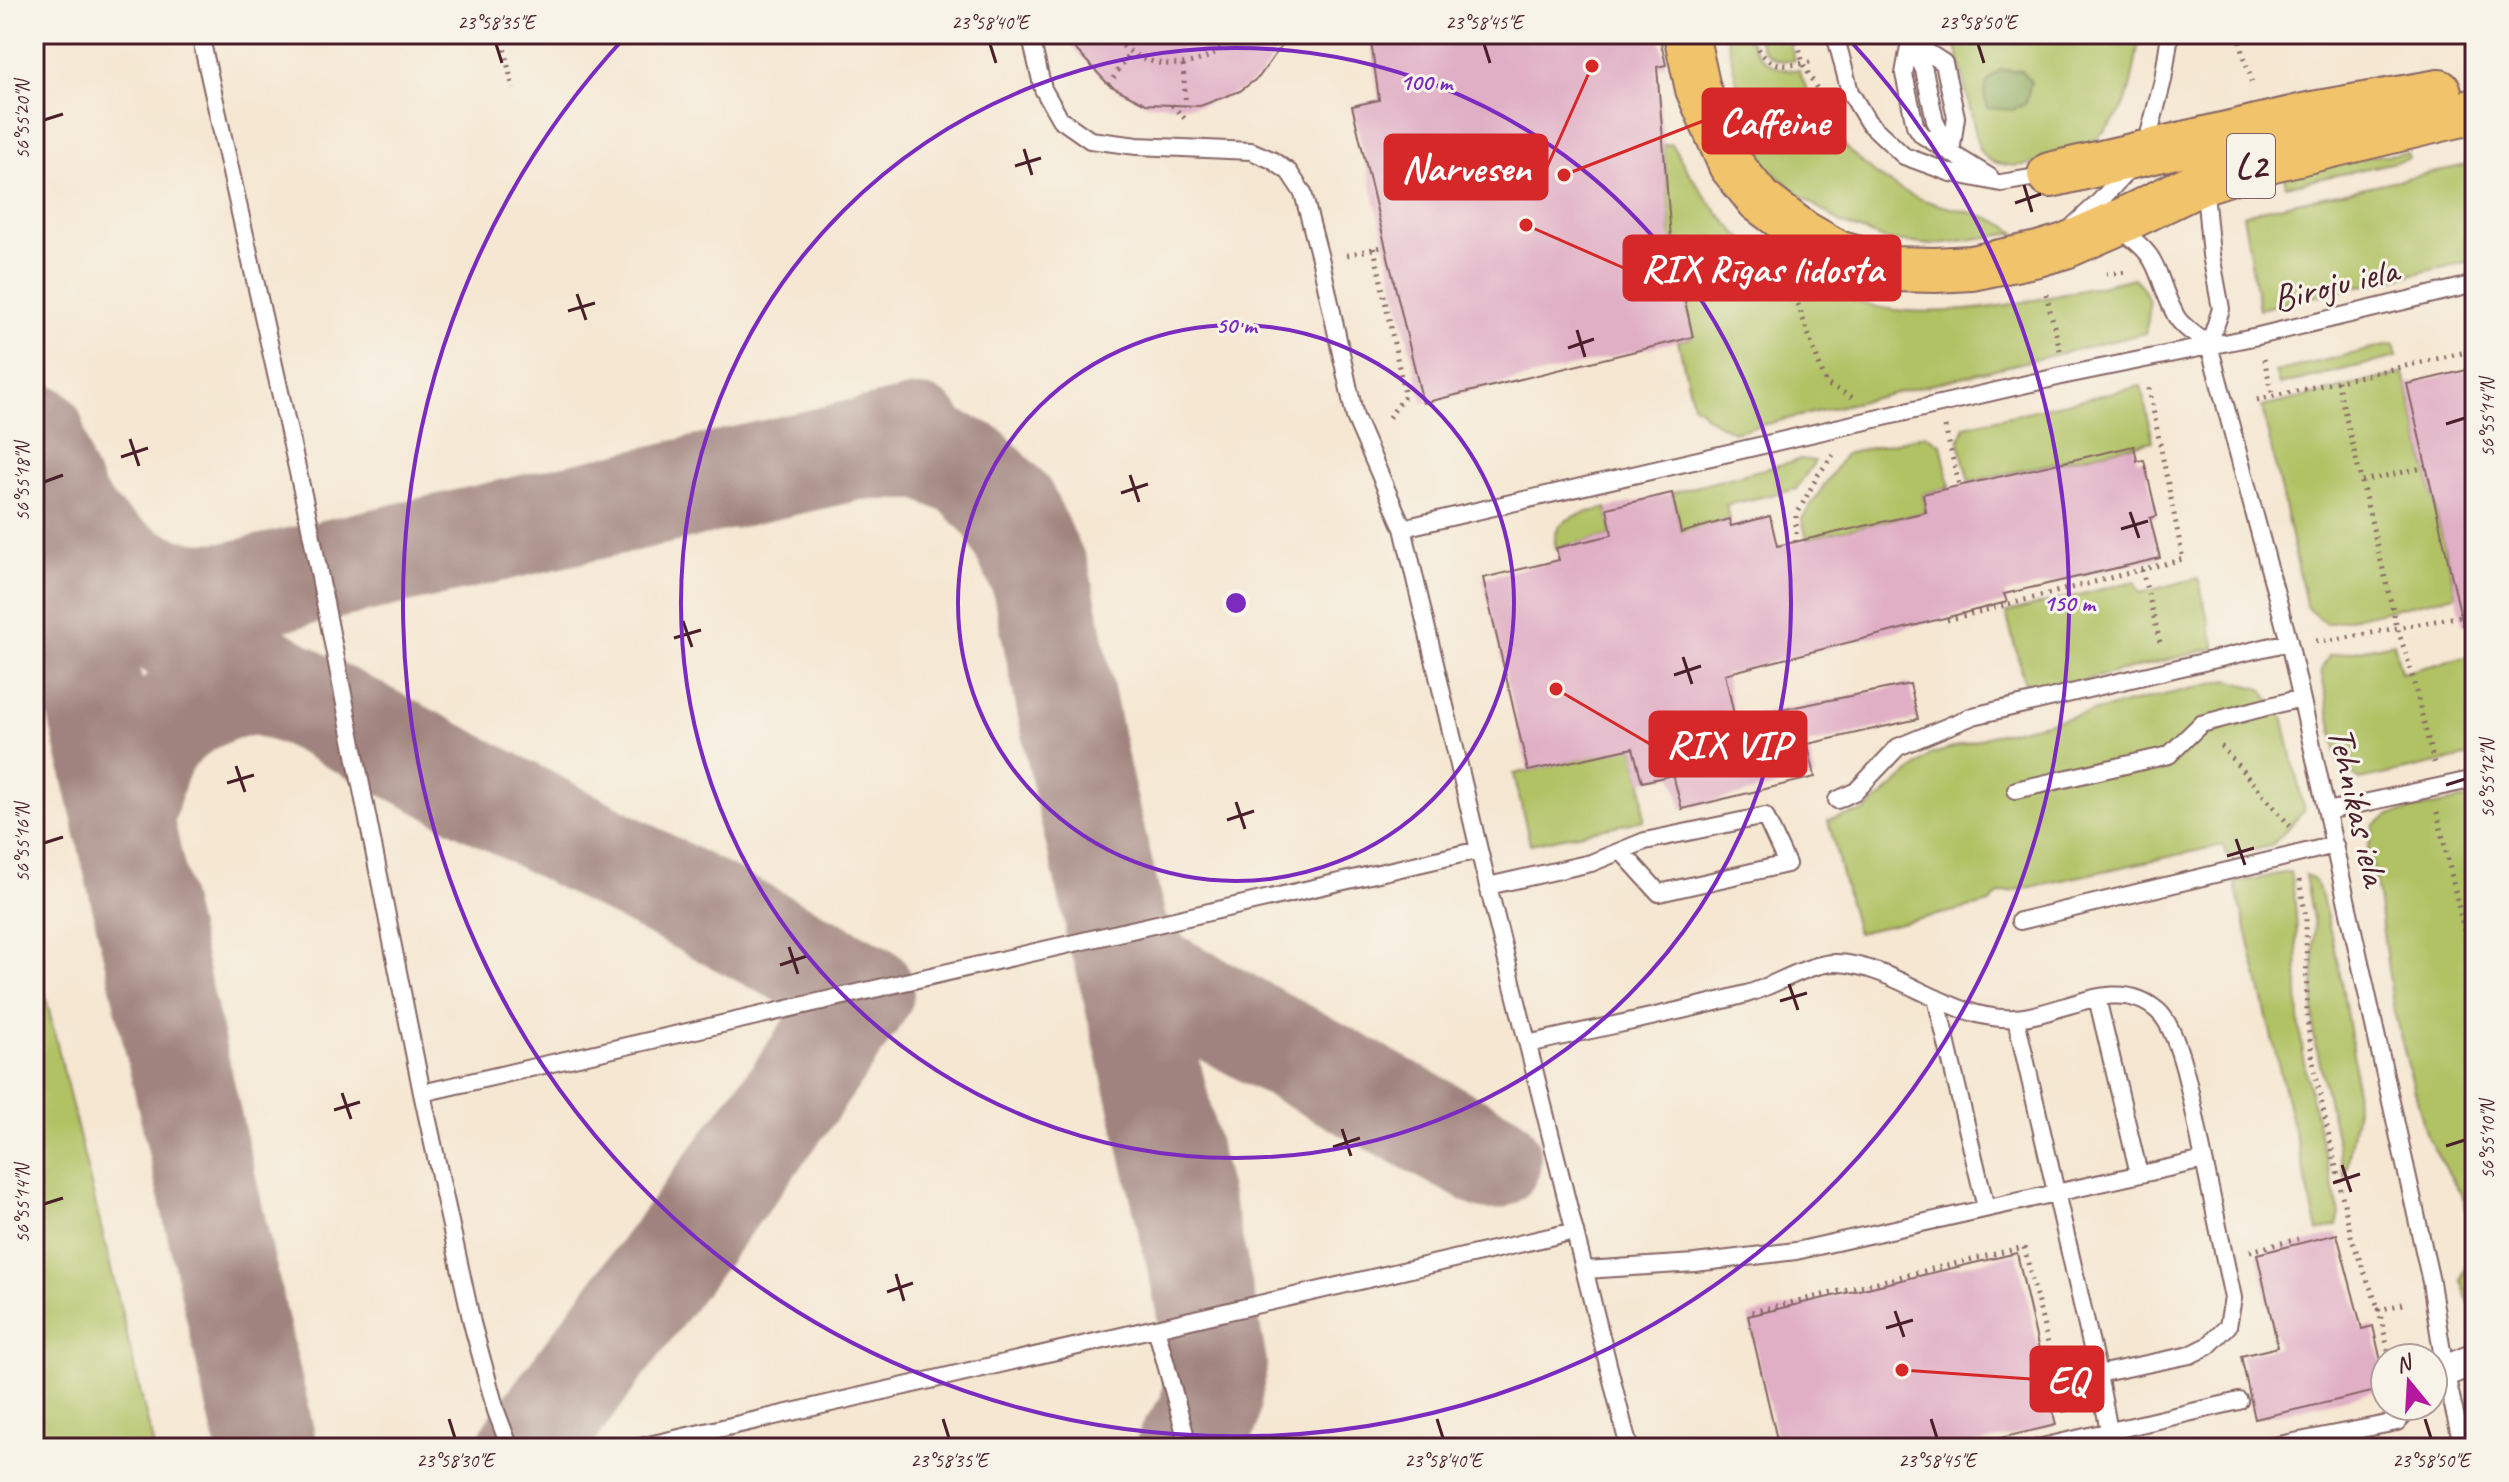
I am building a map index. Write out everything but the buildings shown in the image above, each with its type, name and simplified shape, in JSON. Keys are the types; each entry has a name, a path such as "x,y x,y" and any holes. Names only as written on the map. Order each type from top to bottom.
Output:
{"main road":[{"path":"1686,34 1698,89 1731,165 1759,200 1803,233 1838,253 1893,269 2041,269"},
{"path":"2050,175 2313,114 2475,88"},
{"name":"L2","path":"2041,269 2065,246 2204,181 2273,159 2475,111"}],"street":[{"path":"2449,1372 2475,1359"}],"lane":[{"path":"200,34 308,517 422,1093 472,1323 496,1411 510,1448"},
{"path":"1030,34 1043,89 1060,119 1090,140 1137,146 1251,151 1289,172 1303,193 1355,417 1403,528 1479,850 1629,1448"},
{"path":"1835,34 1850,92 1868,122 1904,156 1951,173 2001,183 2050,175"},
{"path":"2041,269 2144,152 2163,80 2170,34"},
{"path":"1951,153 1956,117 1944,63 1909,38 1904,74 1915,125 1922,135 1951,153 2001,183"},
{"path":"2113,225 2137,240 2150,254 2177,318 2209,345 2221,309 2211,255 2204,181"},
{"name":"Biroju iela","path":"1403,528 2066,375 2258,336 2475,284"},
{"name":"Tehnikas iela","path":"2209,345 2289,642 2431,1282 2436,1342"},
{"path":"1837,800 1856,791 1898,747 1973,716 2289,642"},
{"path":"2016,790 2169,755 2201,724 2301,698"},
{"path":"2327,811 2475,779"},
{"path":"1488,886 1591,863 1645,841 1765,816 1787,864 1659,893 1622,852"},
{"path":"2020,921 2335,845"},
{"path":"422,1093 1479,850"},
{"path":"1528,1044 1749,993 1797,973 1835,963 1869,969 1979,1016 2016,1019 2115,994 2142,999 2161,1013 2176,1037 2233,1298 2228,1326 2208,1346 2190,1355 2098,1374"},
{"path":"1936,998 1986,1208"},
{"path":"2097,998 2139,1174"},
{"path":"2016,1019 2109,1431"},
{"path":"1585,1270 1695,1263 1796,1251 2204,1160"},
{"path":"636,1448 1575,1231"},
{"path":"1156,1328 1189,1448"},
{"path":"2038,1448 2239,1401"},
{"name":"Tehnikas iela","path":"2449,1407 2463,1448"},
{"path":"2264,1448 2397,1422"}],"path":[{"path":"501,34 513,89"},
{"path":"1112,34 1130,51 1158,64 1183,65 1208,58 1229,43 1235,34"},
{"path":"1752,34 1766,59 1784,66 1840,56 1909,38"},
{"path":"1875,34 1878,47"},
{"path":"2238,34 2254,88"},
{"path":"1109,85 1130,51"},
{"path":"1183,65 1186,106"},
{"path":"1367,446 1405,396 1374,248"},
{"path":"1776,268 1780,282 1795,296 1826,384 1888,415"},
{"path":"2041,269 2066,375"},
{"path":"2257,400 2475,350"},
{"path":"1947,620 2183,559 2147,379"},
{"path":"2337,381 2397,627 2435,765 2432,789 2475,979"},
{"path":"1945,426 1959,485"},
{"path":"1796,542 1796,516 1818,475 1837,450"},
{"path":"2362,481 2427,467"},
{"path":"2142,570 2167,671"},
{"path":"2289,642 2330,641 2461,616"},
{"path":"2298,871 2306,917 2307,1019 2314,1068 2352,1240 2379,1310 2386,1342"},
{"path":"1752,1312 2024,1247 2066,1416 2066,1428"},
{"path":"2464,1287 2475,1310"},
{"path":"2379,1310 2413,1301"}],"green space":[{"path":"1726,34 1747,34 1767,62 1789,70 1799,70 1809,93 1835,134 1871,170 1891,184 1913,196 1988,218 2016,233 1931,245 1887,240 1841,223 1800,195 1770,170 1750,140"},
{"path":"1756,34 1788,34 1794,60 1780,61 1770,56"},
{"path":"1985,34 2140,34 2133,77 2117,117 2094,140 2067,155 2035,164 2004,165 1991,160 1979,148 1955,41"},
{"path":"2000,70 2021,71 2031,82 2026,102 2013,110 1988,108 1985,86"},
{"path":"1672,144 1706,198 1750,246 1784,272 1826,292 1858,303 1890,309 1934,312 2020,303 2134,278 2145,291 2149,304 2145,333 1733,432 1705,416 1701,409 1693,405 1678,341 1693,337 1671,238 1663,145"},
{"path":"2407,153 2409,159 2286,186 2282,167 2315,161"},
{"path":"2475,163 2475,260 2259,309 2243,214"},
{"path":"2394,344 2397,357 2279,385 2275,372"},
{"path":"2404,373 2456,595 2326,624 2307,608 2262,407"},
{"path":"2141,386 2153,441 1969,482 1959,441 1965,426"},
{"path":"1926,435 1941,444 1950,487 1923,494 1926,512 1807,539 1802,519 1845,454"},
{"path":"1802,459 1815,461 1796,489 1726,505 1729,519 1681,534 1672,493"},
{"path":"1607,508 1612,535 1556,548 1555,538 1563,523 1570,518"},
{"path":"2198,578 2215,648 2041,691 2025,684 2006,613 2135,581 2140,593"},
{"path":"2394,643 2401,673 2470,656 2475,678 2475,755 2360,780 2339,765 2321,670 2329,656"},
{"path":"2228,680 2262,689 2284,720 2304,811 2271,846 2227,856 2223,845 1999,894 1990,903 1857,933 1828,820 1865,811 1930,755 1990,736"},
{"path":"1633,747 1642,782 1644,820 1530,844 1514,774"},
{"path":"2475,797 2475,1241 2464,1199 2427,1137 2394,1012 2376,882 2368,849 2374,825 2389,815"},
{"path":"2290,872 2296,914 2298,997 2304,1061 2340,1214 2337,1226 2318,1231 2235,883"},
{"path":"2305,875 2313,878 2322,897 2339,968 2354,1060 2356,1114 2345,1178 2314,1036 2314,924"},
{"path":"34,948 154,1448 34,1448"},
{"path":"2475,1245 2475,1310 2469,1303 2461,1279"}],"taxiway":[{"path":"34,432 267,1448"},
{"path":"46,479 71,523 118,564 155,583 175,589 231,592 918,436"},
{"path":"852,450 926,450 971,470 1007,507 1040,576 1083,785 1199,1271 1217,1365 1208,1416 1186,1448"},
{"path":"123,823 143,755 157,734 180,713 209,696 239,687 266,687 302,698 170,629"},
{"path":"302,698 864,991 794,1093 528,1448"},
{"path":"1115,933 1151,976 1491,1160"}],"place":[{"name":"Narvesen","path":"1592,66"},
{"name":"Caffeine","path":"1564,175"},
{"name":"RIX Rīgas lidosta","path":"1526,225"},
{"name":"RIX VIP","path":"1556,689"},
{"name":"EQ","path":"1902,1370"}]}
